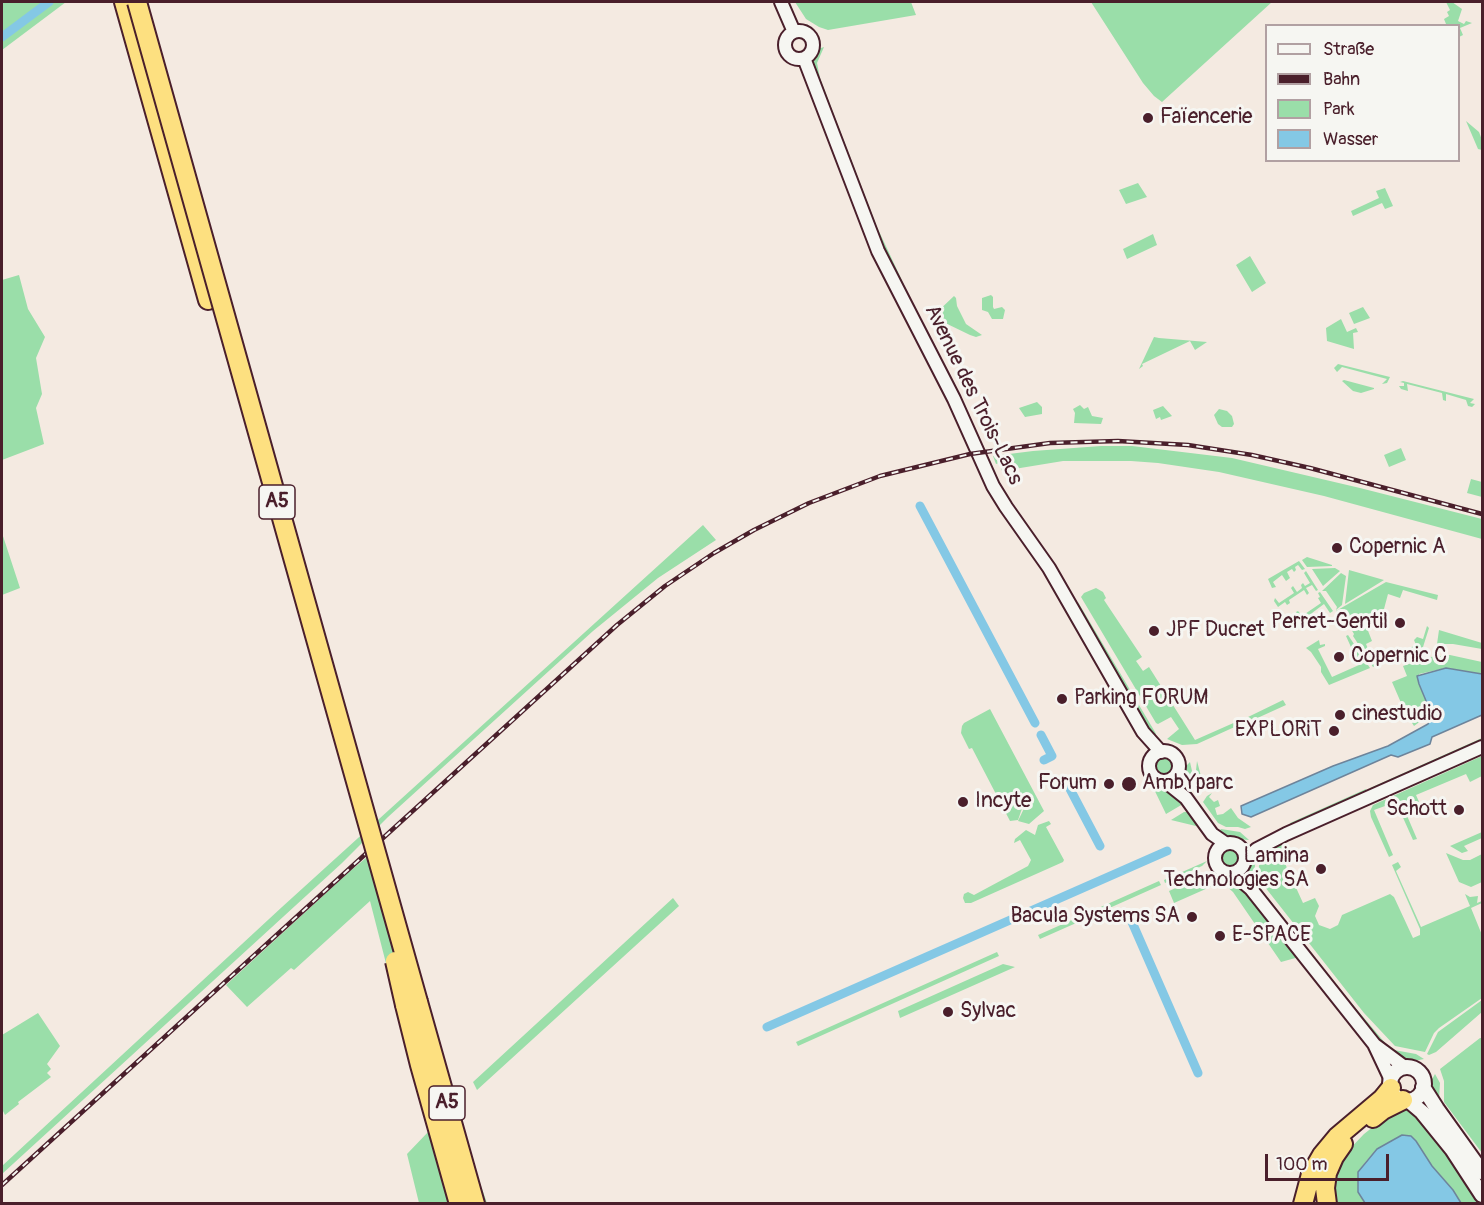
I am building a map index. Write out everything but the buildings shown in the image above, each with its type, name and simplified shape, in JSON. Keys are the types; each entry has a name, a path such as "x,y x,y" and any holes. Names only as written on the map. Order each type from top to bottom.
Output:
{"highway":[{"name":"A5","path":"124,2 372,880 458,1201"},
{"name":"A5","path":"137,2 475,1203"},
{"path":"1303,1203 1311,1174 1322,1155 1337,1137 1382,1099 1398,1092"},
{"path":"1327,1203 1326,1180 1331,1162 1337,1152 1350,1137 1383,1110 1398,1092"}],"main road":[{"path":"1398,1092 1398,1070 1414,1069 1420,1074 1437,1109 1482,1172"},
{"path":"1398,1092 1420,1094 1424,1086"},
{"path":"1398,1092 1422,1112 1452,1149 1482,1195"}],"street":[{"path":"781,2 794,32"},
{"path":"794,32 806,32 812,38 813,48 804,58 793,57 786,48 788,37 794,32"},
{"name":"Avenue des Trois-Lacs","path":"804,58 878,251 954,399 990,480 1045,562 1143,732 1161,752"},
{"name":"Avenue des Trois-Lacs","path":"1143,732 1151,760"},
{"path":"1186,798 1178,773 1179,764 1176,757 1170,752 1161,752 1151,760 1149,770 1152,775 1166,782 1186,798 1212,834 1215,861 1219,869 1227,873 1240,866 1257,849 1286,834 1482,747"},
{"path":"1166,782 1178,773"},
{"path":"1212,834 1244,852 1240,866 1251,889 1374,1044 1398,1092"},
{"path":"1215,854 1219,847 1230,843 1255,842 1286,834"},
{"path":"1374,1044 1406,1068"}],"green space":[{"path":"2,2 66,2 2,50"},
{"path":"795,2 911,2 916,15 828,30 806,19"},
{"path":"1091,2 1272,2 1162,102 1143,83"},
{"path":"1446,2 1452,2 1462,9 1458,21 1464,24 1466,21 1472,23 1460,28 1460,24 1446,24 1444,19 1449,16 1447,12 1450,10"},
{"path":"824,47 817,63 820,78 877,227 913,304 910,305 878,239 813,65 813,56 818,49"},
{"path":"1466,121 1479,132 1482,150 1478,149"},
{"path":"1138,183 1147,197 1126,204 1119,190"},
{"path":"1385,188 1393,206 1385,209 1382,203 1353,216 1351,211 1379,198 1376,191"},
{"path":"1153,234 1157,245 1127,259 1123,249"},
{"path":"1250,256 1266,283 1252,292 1236,265"},
{"path":"19,275 28,309 45,337 36,358 42,394 36,408 44,444 2,460 2,280"},
{"path":"991,295 994,309 1002,307 1005,310 1003,319 992,319 988,312 982,310 982,298"},
{"path":"954,296 966,324 982,335 976,337 970,335 937,319 934,315"},
{"path":"1363,307 1370,318 1354,324 1349,313"},
{"path":"1341,319 1347,332 1356,328 1358,332 1353,333 1354,349 1327,341 1326,328"},
{"path":"1154,337 1207,342 1195,350 1190,341 1142,364 1143,366 1139,369"},
{"path":"1338,364 1390,377 1387,383 1382,384 1387,379 1342,367 1337,372 1334,368"},
{"path":"1342,381 1374,389 1361,393 1353,391"},
{"path":"1400,382 1474,399 1470,403 1475,404 1472,407 1468,406 1466,400 1446,394 1446,401 1443,400 1442,393 1407,384 1408,391 1401,389 1399,386 1404,386 1404,383"},
{"path":"1037,402 1042,407 1042,414 1025,417 1019,408"},
{"path":"1080,405 1084,409 1088,407 1092,416 1103,418 1101,424 1074,423 1073,409"},
{"path":"1163,406 1172,416 1161,420 1160,417 1156,419 1153,410"},
{"path":"1219,409 1227,411 1232,416 1234,424 1232,427 1222,427 1218,424 1214,415"},
{"path":"1101,446 1132,446 1232,458 1360,488 1482,519 1482,539 1324,496 1219,472 1131,461 1063,461 1002,471 993,456"},
{"path":"1401,448 1406,460 1389,467 1384,455"},
{"path":"1471,479 1482,482 1482,497 1467,493"},
{"path":"703,525 716,540 658,578 593,631 2,1174 2,1166 282,907"},
{"path":"2,533 20,588 2,595"},
{"path":"1307,557 1332,566 1307,567 1302,560"},
{"path":"1299,561 1305,569 1302,570 1298,565 1294,572 1292,569 1287,572 1290,578 1286,581 1282,575 1273,582 1276,587 1272,588 1268,579"},
{"path":"1335,568 1340,571 1323,586 1312,569"},
{"path":"1349,570 1384,580 1345,604"},
{"path":"1306,571 1318,590 1316,591 1312,585 1306,588 1309,593 1307,595 1304,590 1289,600 1290,603 1287,605 1285,602 1278,607 1274,601 1275,598 1279,603 1294,593 1291,588 1293,586 1297,592 1302,588 1303,583 1305,586 1310,583 1304,573"},
{"path":"1341,573 1346,576 1342,605 1336,610 1337,607 1326,591 1322,591"},
{"path":"1386,582 1438,595 1437,600 1403,590 1400,598 1388,594 1384,609 1363,618 1372,641 1366,644 1374,663 1378,664 1373,667 1344,617 1341,618 1336,611"},
{"path":"1096,588 1103,592 1106,598 1104,600 1142,657 1136,661 1143,671 1149,667 1195,740 1238,721 1239,725 1197,744 1182,745 1167,739 1179,729 1171,717 1156,723 1081,597 1084,593"},
{"path":"1320,592 1333,611 1330,613 1324,604 1312,613 1313,616 1309,615 1299,622 1302,627 1300,629 1296,624 1291,627 1289,625 1299,617 1296,612 1298,611 1302,616 1321,603 1318,598"},
{"path":"1078,602 1155,732 1153,736 1079,609"},
{"path":"1427,626 1429,628 1423,647 1379,664 1416,645 1414,640 1417,637 1423,639"},
{"path":"1439,630 1482,643 1482,649 1437,644"},
{"path":"1348,635 1370,668 1329,685 1321,672 1321,667 1306,648 1319,640 1320,645 1325,644 1318,649 1332,677 1359,665 1346,636"},
{"path":"1450,655 1482,662 1482,674 1446,668 1419,674 1419,684 1429,708 1429,717 1425,715 1414,726 1392,682 1407,676 1403,666 1430,657"},
{"path":"1283,700 1286,705 1253,720 1248,717"},
{"path":"990,709 1044,811 1029,824 1018,821 1029,798 1026,797 1018,820 1010,821 972,748 969,749 961,733 964,723"},
{"path":"1482,738 1482,742 1372,791 1370,788"},
{"path":"1482,756 1482,776 1470,782 1466,774 1416,795 1420,804 1405,811 1417,839 1413,840 1396,802 1374,810 1393,855 1389,857 1371,817 1370,811 1373,805"},
{"path":"1161,758 1169,758 1174,763 1172,774 1161,776 1156,771 1156,763"},
{"path":"1197,761 1205,784 1194,789"},
{"path":"1190,762 1192,771 1189,786 1193,799 1183,781"},
{"path":"1151,783 1173,790 1183,804 1166,814"},
{"path":"1366,789 1367,793 1292,826 1290,823"},
{"path":"1212,793 1209,797 1214,802 1218,800 1220,806 1215,808 1217,815 1231,808 1238,818 1251,827 1245,829 1226,827 1218,823 1203,802"},
{"path":"1184,812 1190,812 1200,827 1171,820"},
{"path":"1049,821 1051,824 1046,827 1063,862 971,903 965,903 964,894 968,892 974,895 1028,866 1031,860 1020,840 1014,843 1015,839 1026,830 1035,835 1038,825"},
{"path":"1221,829 1240,832 1249,840 1225,838 1217,833"},
{"path":"1482,832 1482,838 1464,846 1468,851 1462,853 1450,846"},
{"path":"383,844 453,1106 487,1203 419,1203 407,1154 429,1131 370,901 294,970 291,968 247,1007 226,985 349,872"},
{"path":"1281,844 1287,857 1283,859 1303,903 1315,898 1319,906 1315,916 1319,925 1330,929 1338,925 1342,915 1390,894 1394,897 1413,938 1420,935 1420,929 1392,865 1398,862 1401,867 1396,871 1421,927 1470,906 1465,894 1470,897 1478,896 1477,903 1482,901 1482,903 1471,908 1482,935 1482,998 1439,1028 1425,1052 1395,1046 1364,1013 1261,882 1258,872 1261,854"},
{"path":"1229,849 1235,852 1238,858 1235,864 1229,867 1223,864 1220,858 1223,852"},
{"path":"1446,853 1463,860 1470,860 1482,854 1482,882 1471,887 1459,882"},
{"path":"1256,856 1254,875 1257,884 1337,986 1386,1044 1394,1050 1416,1054 1424,1059 1409,1062 1393,1055 1349,1005 1252,880 1248,867 1250,861"},
{"path":"1207,861 1202,866 1165,883 1164,880"},
{"path":"1210,873 1242,886 1299,957 1281,962 1233,892 1225,885 1217,884 1174,903 1169,891"},
{"path":"1159,881 1161,885 1096,914 1094,910"},
{"path":"673,898 679,906 477,1090 473,1082"},
{"path":"1090,912 1092,916 1040,939 1038,935"},
{"path":"997,952 999,956 798,1046 796,1042"},
{"path":"1003,964 1015,967 900,1018 898,1011"},
{"path":"1482,1000 1482,1012 1436,1052 1427,1054 1438,1032"},
{"path":"38,1013 60,1046 47,1064 51,1069 47,1073 51,1077 5,1115 2,1109 2,1035"},
{"path":"1482,1038 1482,1153 1444,1102 1444,1081 1440,1069"},
{"path":"1435,1074 1440,1083 1439,1099 1442,1107 1476,1151 1482,1164 1431,1095 1430,1083"},
{"path":"1404,1108 1412,1110 1442,1144 1481,1203 1461,1203 1416,1141 1377,1149 1367,1160 1358,1172 1358,1192 1365,1203 1335,1204 1333,1182 1343,1156 1364,1134 1392,1112"}],"water":[{"path":"1446,668 1482,674 1482,715 1432,737 1430,744 1398,757 1391,755 1251,817 1242,814 1241,806 1333,766 1388,746 1428,724 1431,718 1429,708 1417,676"},
{"path":"1402,1135 1411,1136 1416,1141 1461,1203 1365,1203 1358,1192 1358,1172 1377,1149"}],"waterway":[{"path":"2,37 49,2"},
{"path":"920,506 1035,723"},
{"path":"1041,735 1052,756 1044,760"},
{"path":"1070,789 1100,846"},
{"path":"767,1027 1167,851"},
{"path":"1128,913 1198,1073"}],"railway":[{"path":"2,1185 617,625 665,586 714,553 809,503 880,476 970,454 1050,443 1118,441 1188,445 1252,455 1310,468 1482,514"}],"place":[{"name":"Faïencerie","path":"1148,118"},
{"name":"Copernic A","path":"1337,548"},
{"name":"Perret-Gentil","path":"1400,623"},
{"name":"JPF Ducret","path":"1154,631"},
{"name":"Copernic C","path":"1339,657"},
{"name":"Parking FORUM","path":"1062,699"},
{"name":"cinestudio","path":"1340,715"},
{"name":"EXPLORiT","path":"1334,731"},
{"name":"Forum","path":"1109,784"},
{"name":"AmbYparc","path":"1129,784"},
{"name":"Incyte","path":"963,802"},
{"name":"Schott","path":"1459,810"},
{"name":"Lamina Technologies SA","path":"1321,869"},
{"name":"Bacula Systems SA","path":"1192,917"},
{"name":"E-SPACE","path":"1220,936"},
{"name":"Sylvac","path":"948,1012"}]}
